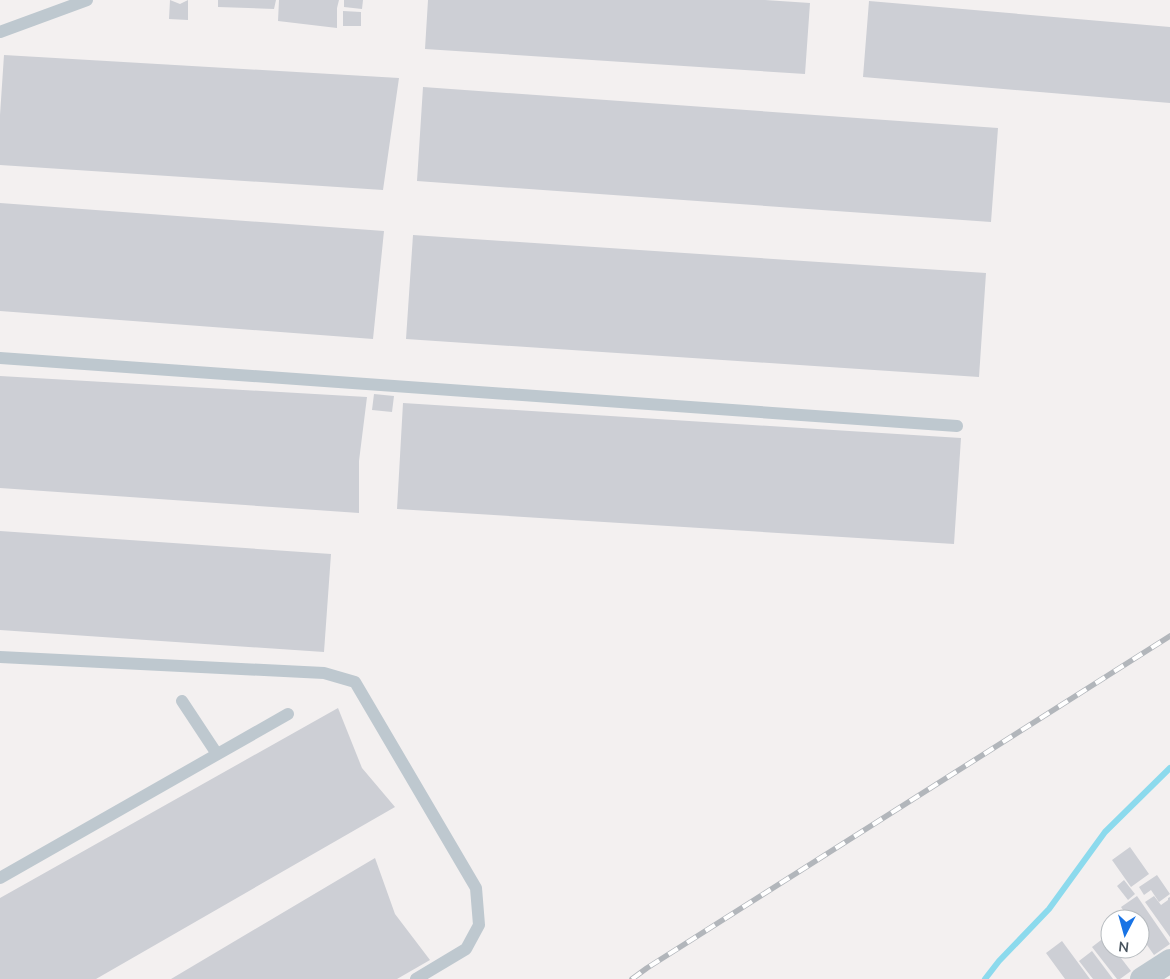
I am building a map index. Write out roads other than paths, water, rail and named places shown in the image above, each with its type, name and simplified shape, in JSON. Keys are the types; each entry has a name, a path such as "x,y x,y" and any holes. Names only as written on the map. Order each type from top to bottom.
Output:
{"street":[{"path":"1142,979 1170,961"}],"lane":[{"path":"0,32 87,0"},
{"path":"0,358 957,426"},
{"path":"0,657 324,673 355,682 476,888 479,925 466,949 416,979"},
{"path":"182,701 217,754"},
{"path":"0,878 288,714"}],"waterway":[{"path":"985,979 999,961 1049,909 1105,832 1170,768"}],"railway":[{"path":"632,979 1170,636"}]}
